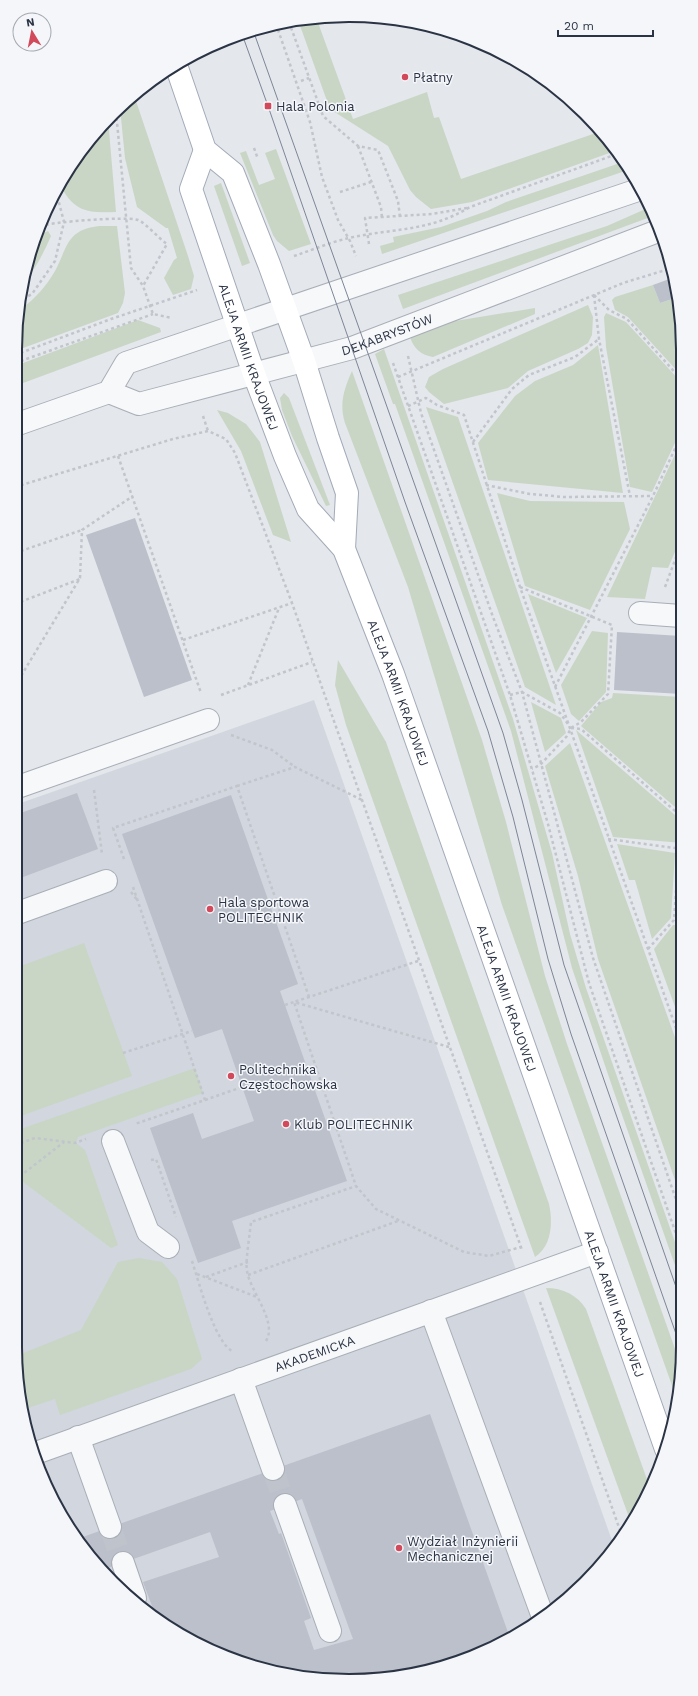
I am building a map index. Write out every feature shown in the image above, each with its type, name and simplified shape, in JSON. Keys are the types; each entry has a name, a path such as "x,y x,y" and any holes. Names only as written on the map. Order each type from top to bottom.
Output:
{"main road":[{"path":"178,71 205,150"},
{"name":"ALEJA ARMII KRAJOWEJ","path":"344,549 347,493 286,309 233,173 205,150 191,189 254,374 285,456 308,509 344,549 393,674 663,1440"}],"street":[{"path":"22,423 109,392 126,363 635,191"},
{"name":"DEKABRYSTÓW","path":"109,392 139,404 304,361 371,341 655,233"},
{"path":"640,613 676,616"},
{"path":"22,786 216,726"},
{"path":"22,911 106,881"},
{"path":"113,1140 148,1232 168,1247"},
{"name":"AKADEMICKA","path":"39,1452 597,1252"},
{"path":"431,1311 542,1611"},
{"path":"241,1379 273,1469"},
{"path":"78,1437 110,1527"},
{"path":"286,1505 330,1631"},
{"path":"123,1563 133,1593"}],"path":[{"path":"291,27 323,116 358,146 381,207 382,218"},
{"path":"278,30 310,122 322,177 338,220 348,238 358,262"},
{"path":"301,81 309,78"},
{"path":"117,119 125,219 131,268 143,286 153,314"},
{"path":"358,146 378,150 398,201 400,217"},
{"path":"368,244 365,218 432,214 470,207 612,156"},
{"path":"340,192 372,182"},
{"path":"26,297 32,294 55,261 64,222 58,200"},
{"path":"295,255 348,238 430,225 453,218 470,207"},
{"path":"47,225 64,222 125,219 138,220 167,244 143,286"},
{"path":"398,377 623,283 666,270"},
{"path":"22,352 111,319 198,290"},
{"path":"594,295 600,339 630,496"},
{"path":"594,295 609,310 627,319 676,374"},
{"path":"22,361 153,314 172,317 174,321"},
{"path":"473,443 512,389 529,375 575,357 600,339"},
{"path":"407,353 418,401 492,617 522,692 540,766 593,958 676,1200"},
{"path":"391,358 510,695 532,769 589,983 676,1234"},
{"path":"408,406 426,398 437,405 464,415 520,587 676,1028"},
{"path":"201,410 208,431"},
{"path":"22,485 173,439 208,431 226,439 235,453 292,603 531,1275 620,1530"},
{"path":"555,687 653,496 676,447"},
{"path":"118,456 201,694"},
{"path":"486,485 544,495 653,496"},
{"path":"22,551 82,530 133,496"},
{"path":"22,674 80,578 82,530"},
{"path":"22,601 80,578"},
{"path":"520,587 612,625 608,694 580,722 571,728 567,736 540,766 532,769"},
{"path":"183,640 292,603"},
{"path":"248,685 279,608"},
{"path":"510,695 522,692 560,713 571,728 580,729 676,811"},
{"path":"216,726 272,750 295,767 362,800"},
{"path":"126,865 113,828 295,767"},
{"path":"93,786 106,881"},
{"path":"237,786 309,997"},
{"path":"608,839 676,848"},
{"path":"130,879 205,1100"},
{"path":"648,950 674,920 676,896"},
{"path":"285,1005 418,960"},
{"path":"294,1002 449,1047"},
{"path":"294,1002 356,1186 376,1209 464,1252 489,1256 521,1247"},
{"path":"123,1053 192,1031"},
{"path":"130,1125 242,1087"},
{"path":"22,1143 35,1138 76,1143 89,1138"},
{"path":"22,1175 64,1142"},
{"path":"156,1159 179,1224"},
{"path":"265,1342 268,1338 268,1322 247,1271 251,1222 356,1186"},
{"path":"248,1275 399,1220"},
{"path":"191,1260 218,1336 229,1350 240,1354"},
{"path":"206,1277 248,1262"},
{"path":"196,1274 258,1297"}],"shaded area":[{"name":"Politechnika Częstochowska","path":"314,700 612,1541 595,1563 565,1593 531,1619 494,1640 474,1649 454,1657 413,1668 349,1674 285,1668 244,1657 224,1649 185,1630 167,1619 133,1593 103,1563 77,1529 56,1492 39,1452 28,1411 23,1368 22,803"}],"green space":[{"path":"318,24 353,119 427,92 434,118 439,117 461,179 595,133 610,153 472,202 431,209 410,190 388,146 333,111 327,101 300,26"},
{"path":"136,101 194,276 191,289 173,295 164,278 174,260 177,258 168,228 137,207 125,158 121,115"},
{"path":"109,127 116,212 97,212 82,209 70,200 63,190 77,167"},
{"path":"276,149 311,244 289,251 277,241 273,235 240,153 246,151 259,185 275,179 265,153"},
{"path":"618,164 624,172 382,254 380,246 394,242 393,237 441,227 487,211 506,202"},
{"path":"221,183 250,263 242,266 214,186"},
{"path":"644,209 648,218 403,309 398,295 607,226"},
{"path":"99,226 117,226 125,293 123,303 118,313 22,348 25,306 36,296 48,281 55,271 66,247 74,236 80,231"},
{"path":"48,231 51,236 31,273 39,244 43,233"},
{"path":"653,285 660,303 672,299 675,328 676,370 628,317 615,310 612,300 615,297"},
{"path":"588,305 593,317 592,335 588,343 578,349 528,371 508,388 444,404 425,387 429,377 443,369"},
{"path":"535,308 535,314 433,357 418,351 410,337 455,321"},
{"path":"606,313 626,322 676,377 676,441 652,492 630,487 606,347 604,317"},
{"path":"138,320 160,328 161,332 22,383 22,363"},
{"path":"598,345 623,493 488,480 478,443 515,396 535,381 573,365"},
{"path":"384,349 513,719 552,853 570,934 586,988 676,1245 676,1268 572,968 511,731 395,404 393,404 375,354"},
{"path":"352,371 482,740 506,822 545,976 567,1044 676,1351 673,1389 502,905 408,587 345,423 342,403"},
{"path":"284,393 289,398 330,505 326,506 292,436 282,410 280,398"},
{"path":"426,407 458,417 556,705 525,687"},
{"path":"217,410 228,413 246,424 260,442 291,542 273,535 241,451"},
{"path":"676,452 676,550 668,568 652,567 645,599 607,597"},
{"path":"497,493 530,501 624,502 630,529 590,610 525,586"},
{"path":"528,594 587,618 556,673"},
{"path":"592,631 608,633 606,692 579,721 571,714 561,685"},
{"path":"338,660 386,742 549,1204 551,1218 550,1233 545,1247 535,1257 346,725 335,685"},
{"path":"613,693 676,697 676,808 581,726 601,702 612,698"},
{"path":"531,702 561,718 566,733 545,752"},
{"path":"576,730 676,816 676,842 613,837"},
{"path":"570,743 676,1040 676,1183 598,959 578,876 545,766"},
{"path":"617,844 675,853 671,918 652,939 635,880 629,880"},
{"path":"673,925 676,925 676,1010 654,949"},
{"path":"84,943 132,1076 22,1115 22,965"},
{"path":"195,1068 203,1093 78,1137 76,1143 85,1150 118,1245 111,1248 22,1181 22,1129"},
{"path":"139,1258 162,1262 177,1279 202,1359 191,1369 60,1415 55,1399 28,1408 22,1353 81,1330 118,1262"},
{"path":"546,1288 558,1289 569,1293 574,1296 586,1309 647,1480 629,1516"}],"building":[{"path":"669,279 672,299 660,303 653,285"},
{"path":"135,518 192,680 144,697 86,535"},
{"path":"617,632 676,636 676,694 614,690"},
{"path":"77,793 98,849 22,877 22,813"},
{"path":"231,795 298,984 280,991 347,1181 232,1221 241,1248 198,1263 150,1128 193,1113 202,1139 254,1121 222,1029 195,1038 122,834"},
{"name":"Wydział Inżynierii Mechanicznej","path":"430,1414 508,1632 494,1640 454,1657 413,1668 392,1671 349,1674 306,1671 285,1668 244,1657 204,1640 167,1619 153,1608 143,1582 219,1557 210,1532 108,1568 83,1537","holes":["302,1499 353,1639 314,1650 304,1621 311,1618 281,1533 279,1534 270,1511"]}],"tunnel":[{"path":"273,1469 285,1505"},
{"path":"110,1527 123,1563"}],"tram line":[{"path":"255,36 503,733 522,800 564,965 676,1287"},
{"path":"244,39 405,502 488,731 513,817 548,959 571,1034 676,1334"}],"place":[{"name":"Płatny","path":"405,77"},
{"name":"Hala Polonia","path":"268,106"},
{"name":"Hala sportowa POLITECHNIK","path":"210,909"},
{"name":"Politechnika Częstochowska","path":"231,1076"},
{"name":"Klub POLITECHNIK","path":"286,1124"},
{"name":"Wydział Inżynierii Mechanicznej","path":"399,1548"}]}
